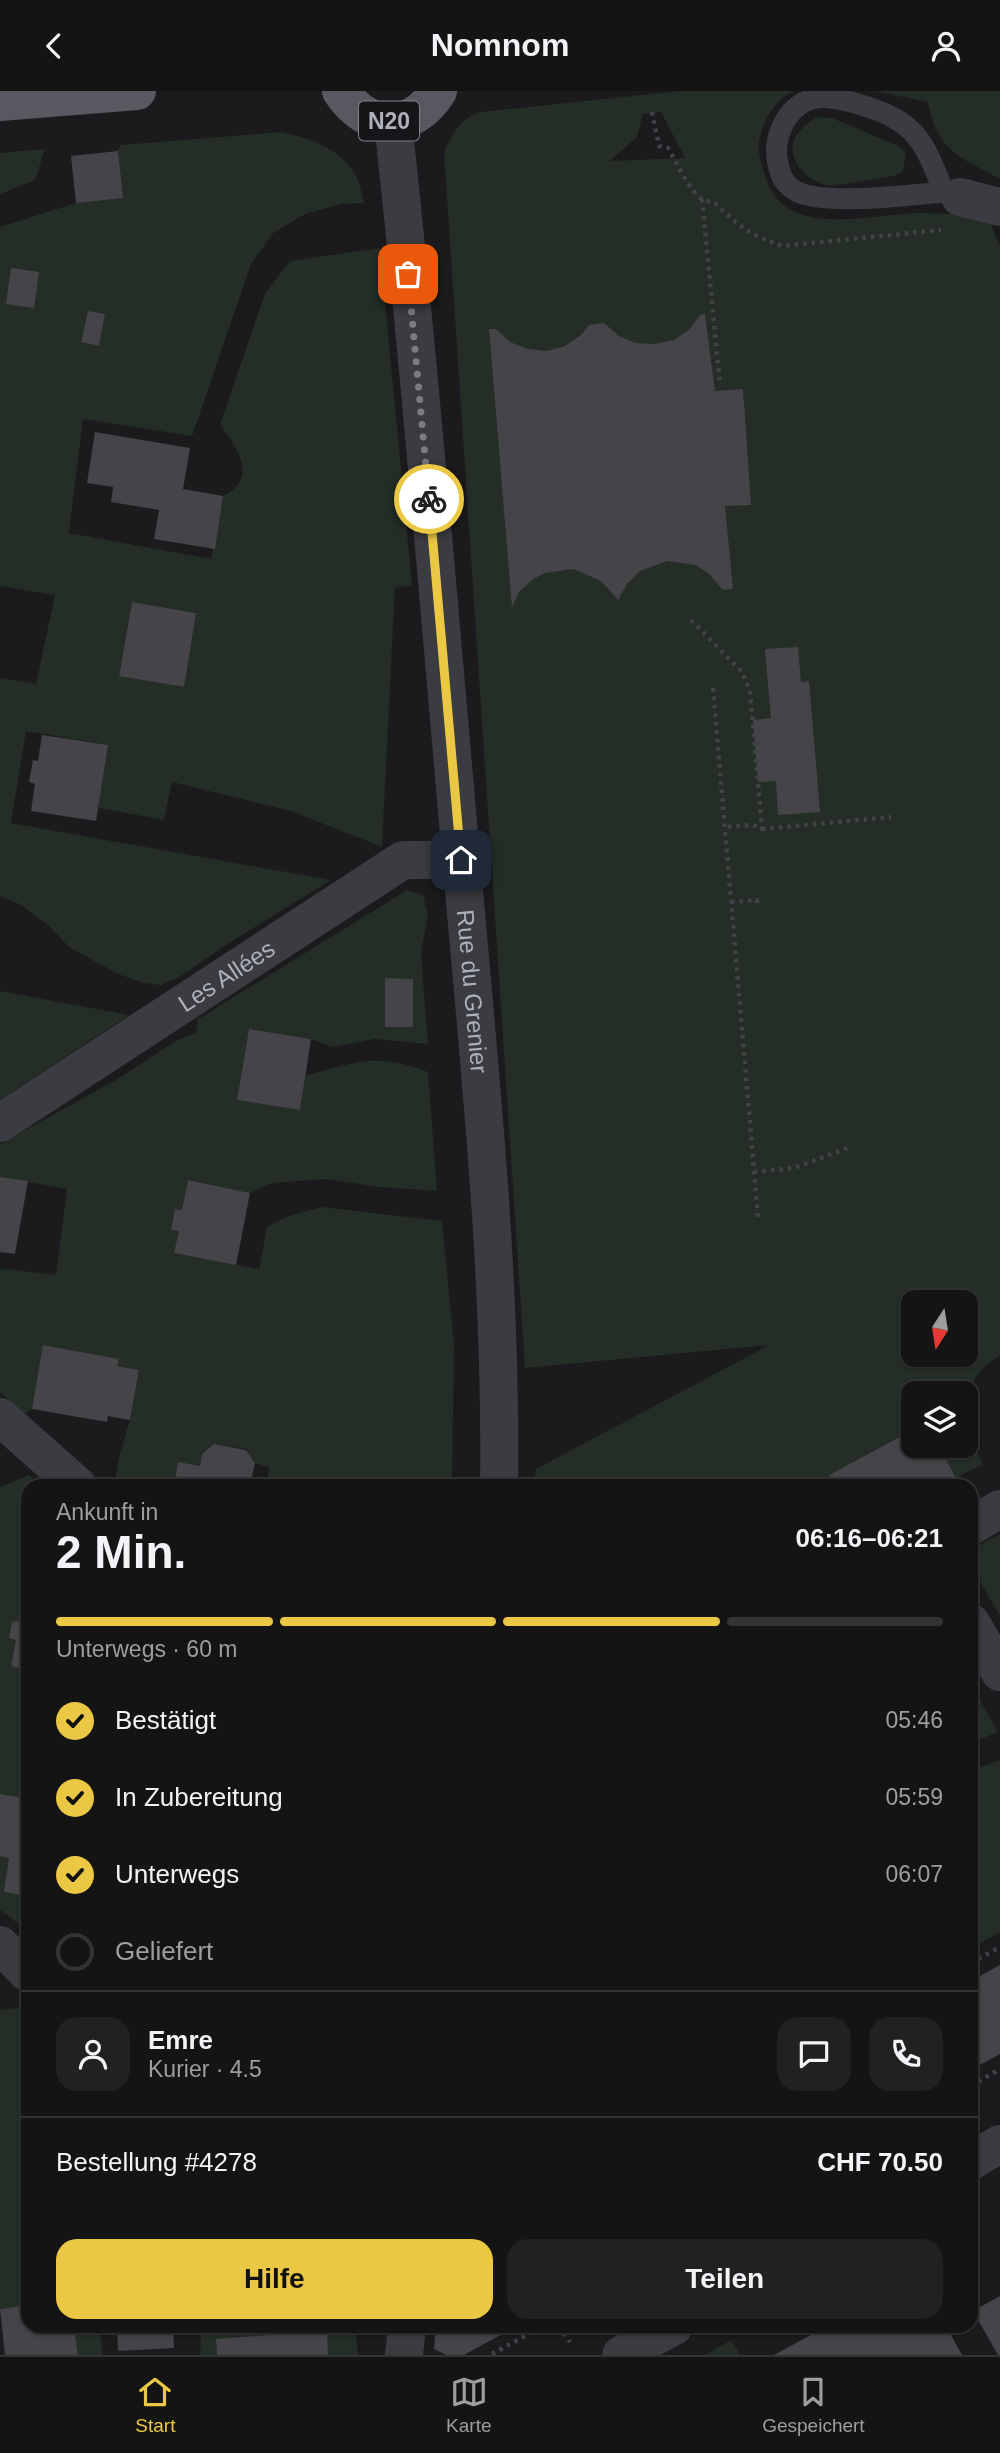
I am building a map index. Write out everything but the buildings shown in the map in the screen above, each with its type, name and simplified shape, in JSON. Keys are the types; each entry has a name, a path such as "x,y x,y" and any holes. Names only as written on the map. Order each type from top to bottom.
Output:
{"main road":[{"path":"0,102 137,91"},
{"name":"N20","path":"341,91 349,104 361,114 393,122 407,120 420,112 431,103 438,91"}],"street":[{"name":"Rue du Grenier","path":"393,122 443,641 494,1243 500,1393 499,1479"},
{"path":"952,195 1000,207"},
{"name":"Les Allées","path":"0,1123 402,860 461,860"},
{"path":"0,1417 70,1479"},
{"path":"978,1522 1000,1509"},
{"path":"978,1635 1000,1672"},
{"path":"978,2157 1000,2144"},
{"path":"404,2355 406,2333"},
{"path":"621,2355 661,2333"}],"lane":[{"path":"819,97 843,100 900,121 923,143 952,195 823,197 797,192 786,184 777,159 776,147 783,122 805,102 819,97"}],"path":[{"path":"652,112 659,146"},
{"path":"702,199 720,385"},
{"path":"691,620 742,671 750,691 762,829"},
{"path":"713,688 758,1218"},
{"path":"725,827 753,825 762,829 891,817"},
{"path":"731,902 757,900 757,903"},
{"path":"754,1172 794,1168 848,1148"},
{"path":"978,1959 1000,1947"},
{"path":"978,2082 1000,2069"},
{"path":"492,2354 530,2333"},
{"path":"564,2333 570,2342"}],"shaded area":[{"path":"679,91 795,91 779,101 770,113 760,136 759,147 764,172 774,194 789,209 809,216 831,219 924,213 988,218 1000,246 1000,1355 982,1369 974,1381 901,1381 901,1436 829,1475 831,1479 535,1479 536,1469 769,1345 525,1368 444,153 450,139 467,118 481,112","holes":["661,112 685,158 610,161 637,137 643,114"]},
{"path":"874,91 1000,91 1000,179 952,151 937,131 928,102"},
{"path":"816,117 832,118 898,146 906,153 903,172 894,176 831,186 807,176 796,163 793,147 799,132"},
{"path":"280,132 291,134 313,141 342,158 356,176 364,203 341,204 305,214 273,233 251,264 192,436 83,419 69,533 211,559 223,496 234,488 243,471 238,452 220,424 265,294 290,261 380,248 412,585 395,588 382,847 291,811 172,782 164,820 98,808 107,745 26,731 11,823 331,880 178,978 160,985 144,983 118,974 69,947 47,924 19,904 0,896 0,678 36,684 55,595 0,586 0,227 76,203 121,145","holes":["88,311 105,315 99,346 81,342","132,602 196,613 183,687 119,675"]},
{"path":"45,149 35,180 0,194 0,153"},
{"path":"407,890 423,895 428,915 421,952 428,1044 375,1039 333,1047 311,1039 249,1029 237,1100 300,1110 305,1076 366,1061 394,1062 428,1072 437,1191 379,1187 326,1179 272,1183 250,1193 188,1180 182,1210 175,1209 171,1230 179,1231 175,1253 259,1269 267,1227 288,1216 322,1207 442,1221 454,1344 452,1479 267,1479 269,1467 255,1463 246,1449 215,1444 202,1454 200,1466 178,1463 175,1479 115,1479 139,1370 117,1366 118,1359 44,1345 32,1409 24,1414 0,1392 0,1270 56,1275 67,1189 0,1177 0,1144 116,1080 177,1040 196,1033 198,1019"},
{"path":"0,991 129,1015 0,1100"},
{"path":"978,1453 983,1464 956,1478 945,1458 978,1458"},
{"path":"29,1475 33,1479 21,1479 21,1926 0,1910 0,1487"},
{"path":"1000,1534 1000,1616 978,1578 978,1546"},
{"path":"978,1696 998,1732 978,1740"},
{"path":"1000,1760 1000,1932 978,1944 978,1768"},
{"path":"21,2007 21,2306 0,2309 0,2010"},
{"path":"75,2333 100,2333 102,2355 78,2355"},
{"path":"201,2333 356,2333 358,2355 200,2355"},
{"path":"731,2340 740,2355 705,2355"}],"way so far":[{"path":"408,274 429,499"}],"route":[{"path":"429,499 461,860"}]}
